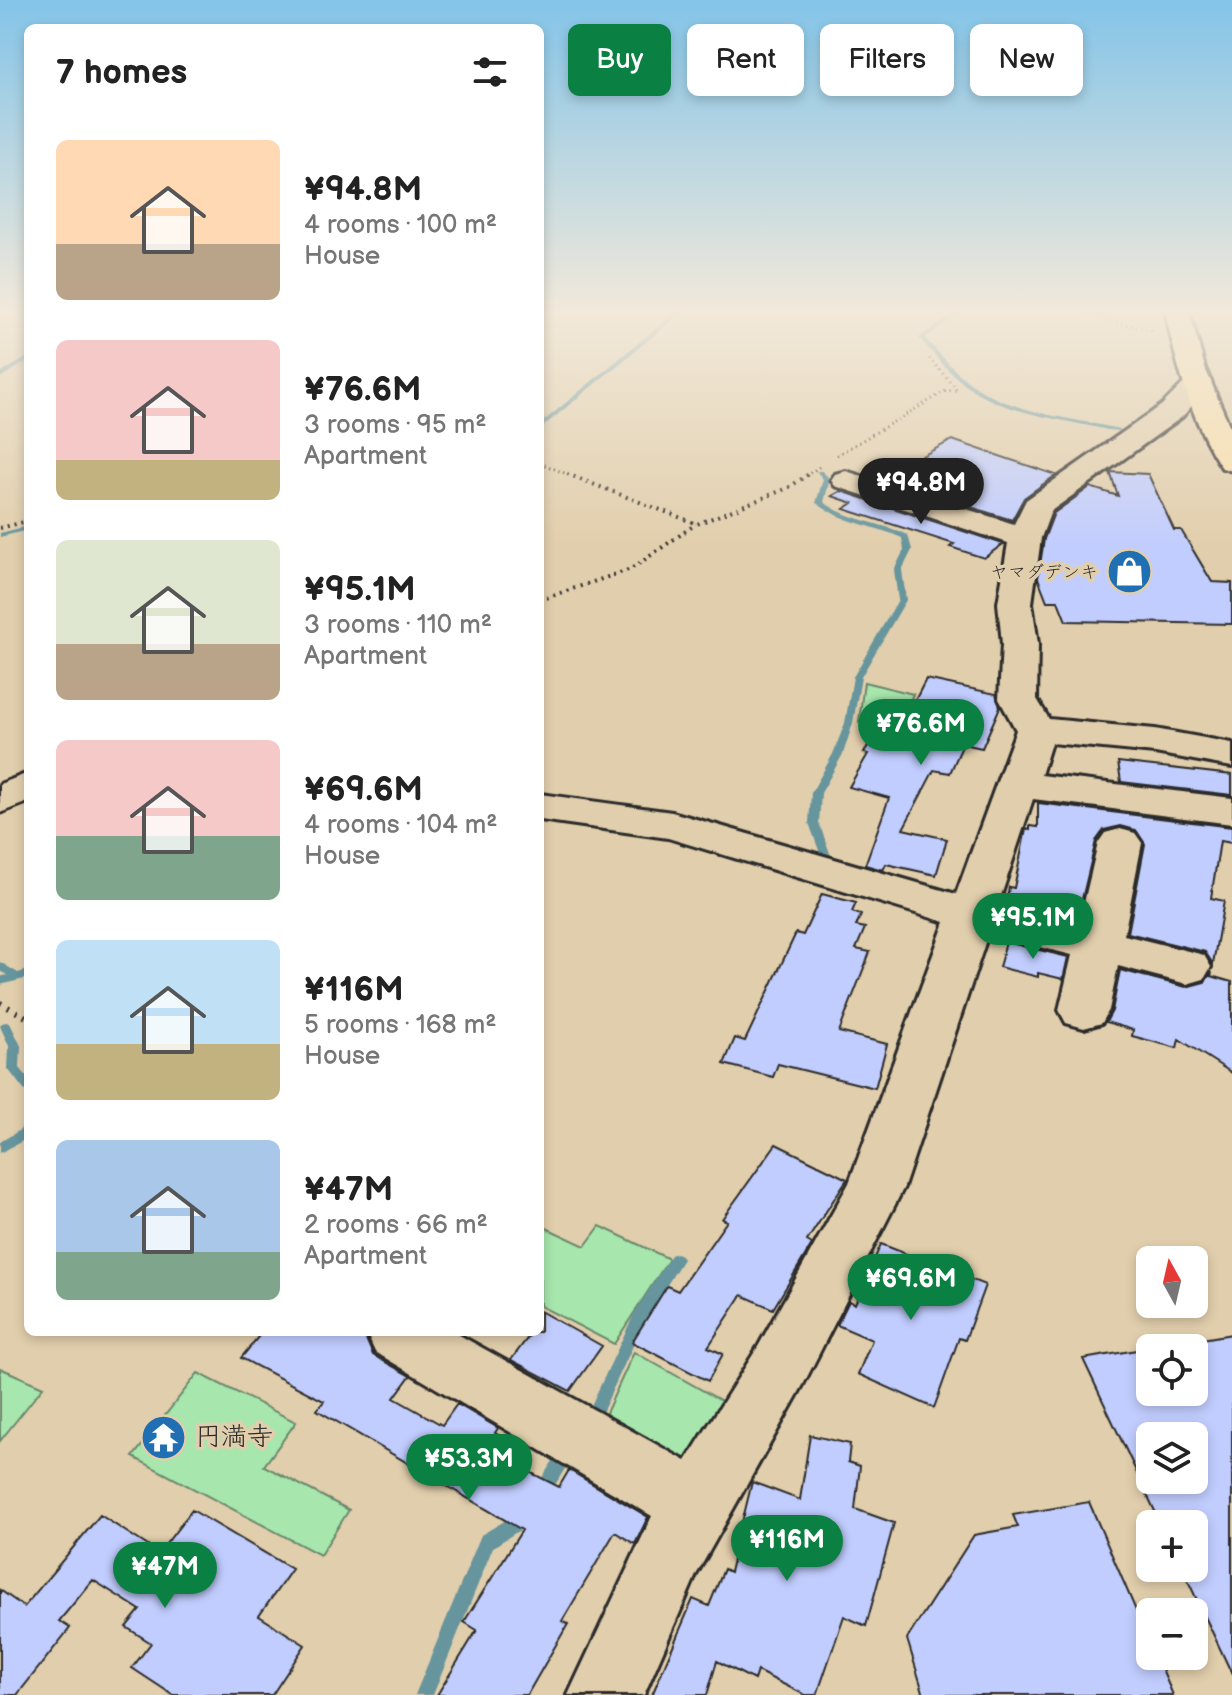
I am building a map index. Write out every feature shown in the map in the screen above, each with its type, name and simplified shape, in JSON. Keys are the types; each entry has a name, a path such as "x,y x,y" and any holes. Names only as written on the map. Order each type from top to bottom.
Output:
{"highway":[{"path":"1202,389 1232,462"}],"street":[{"path":"606,1695 671,1550 781,1365 876,1187 1036,730 1018,699 1020,644 1015,603 1025,538 1037,507 1172,411 1193,389"},
{"path":"835,466 1025,538"},
{"path":"1036,730 1155,741 1232,755"},
{"path":"1017,785 1232,811"},
{"path":"0,800 24,788"},
{"path":"544,808 672,825 972,914 1187,967"},
{"path":"1084,1010 1120,843"},
{"path":"406,1336 698,1505"}],"path":[{"path":"544,599 622,573 697,524 835,466 946,391 957,389"},
{"path":"544,465 697,524"},
{"path":"0,528 24,522"},
{"path":"0,1003 24,1016"}],"green space":[{"path":"864,682 913,694 909,703 918,735 859,722"},
{"path":"600,1226 669,1259 614,1344 544,1308 544,1227 585,1246"},
{"path":"634,1352 725,1403 684,1476 600,1426"},
{"path":"0,1368 43,1387 0,1441"},
{"path":"198,1373 296,1422 264,1466 349,1510 320,1555 133,1457"}],"building":[{"path":"952,440 1056,475 1024,498 1012,520 868,475 895,458 909,463"},
{"name":"ヤマダデンキ","path":"1110,472 1148,474 1174,530 1181,530 1212,582 1232,583 1232,624 1066,621 1058,601 1047,601 1038,578 1044,539 1054,513 1090,487 1118,496"},
{"path":"841,491 1003,544 984,558 950,547 954,544 844,509 853,503 832,496"},
{"path":"926,679 996,694 1000,707 982,748 963,744 950,773 934,770 903,829 947,839 936,875 886,864 883,870 865,865 889,798 849,787 868,754 864,753 877,729 898,734"},
{"path":"1118,762 1232,775 1232,795 1121,782"},
{"path":"1038,803 1232,827 1232,843 1220,841 1211,898 1224,901 1213,964 1205,952 1128,933 1145,844 1136,830 1121,826 1104,830 1096,841 1077,920 1006,904 1009,887 1014,888 1026,829 1038,827"},
{"path":"822,894 856,903 852,912 861,915 856,926 865,928 856,949 870,952 839,1032 887,1044 875,1088 778,1064 773,1077 724,1064 735,1038 745,1041 796,933 803,935"},
{"path":"1006,942 1068,957 1063,979 1038,973 1038,977 999,967"},
{"path":"1120,970 1186,987 1205,982 1212,972 1211,976 1232,982 1232,1073 1179,1039 1177,1048 1132,1036 1133,1030 1106,1022 1112,1011"},
{"path":"776,1144 847,1179 807,1241 812,1244 773,1309 742,1295 708,1347 723,1354 708,1381 632,1342 667,1286 678,1291 727,1221 722,1219"},
{"path":"881,1244 985,1285 965,1340 959,1338 934,1408 858,1374 872,1340 837,1325 849,1301 855,1304"},
{"path":"544,1313 602,1346 570,1391 511,1360 529,1336 544,1336"},
{"path":"1232,1334 1232,1674 1208,1623 1208,1598 1196,1598 1189,1582 1208,1582 1208,1510 1154,1510 1147,1494 1208,1494 1208,1422 1136,1422 1136,1471 1083,1359 1136,1350 1136,1406 1208,1406 1208,1338"},
{"path":"259,1336 365,1336 373,1355 410,1376 394,1398 442,1425 457,1404 498,1428 495,1433 514,1444 504,1459 559,1487 569,1470 648,1517 635,1544 615,1532 562,1621 568,1624 527,1695 437,1695 477,1630 464,1622 522,1530 317,1410 324,1401 241,1358"},
{"path":"810,1435 850,1444 848,1462 860,1466 855,1509 894,1523 866,1626 844,1616 817,1695 805,1695 757,1671 754,1680 717,1661 707,1695 652,1695 693,1599 709,1606 724,1569 730,1572 752,1482 800,1500"},
{"path":"1089,1502 1136,1611 1136,1670 1162,1670 1173,1695 924,1695 907,1639 974,1535 1018,1527 1013,1515"},
{"path":"192,1510 292,1569 259,1616 305,1645 272,1695 173,1695 132,1668 151,1643 126,1627 140,1610 93,1580 59,1621 70,1628 17,1695 0,1695 0,1590 24,1607 100,1515 159,1553"}],"waterway":[{"path":"544,424 586,389"},
{"path":"976,389 1017,407 1118,430"},
{"path":"820,472 827,479 820,503 841,516 905,537 908,550 898,570 902,600 857,677 849,723 838,754 816,793 814,823 826,856"},
{"path":"0,535 24,529"},
{"path":"0,966 17,977"},
{"path":"17,977 24,975"},
{"path":"0,981 17,977"},
{"path":"6,1026 15,1046 14,1069 24,1082"},
{"path":"0,1148 24,1134"},
{"path":"594,1414 639,1318 676,1259"},
{"path":"541,1493 564,1457"},
{"path":"424,1695 487,1541 523,1518"}],"place":[{"name":"ヤマダデンキ","path":"1129,572"},
{"name":"円満寺","path":"164,1437"}]}
